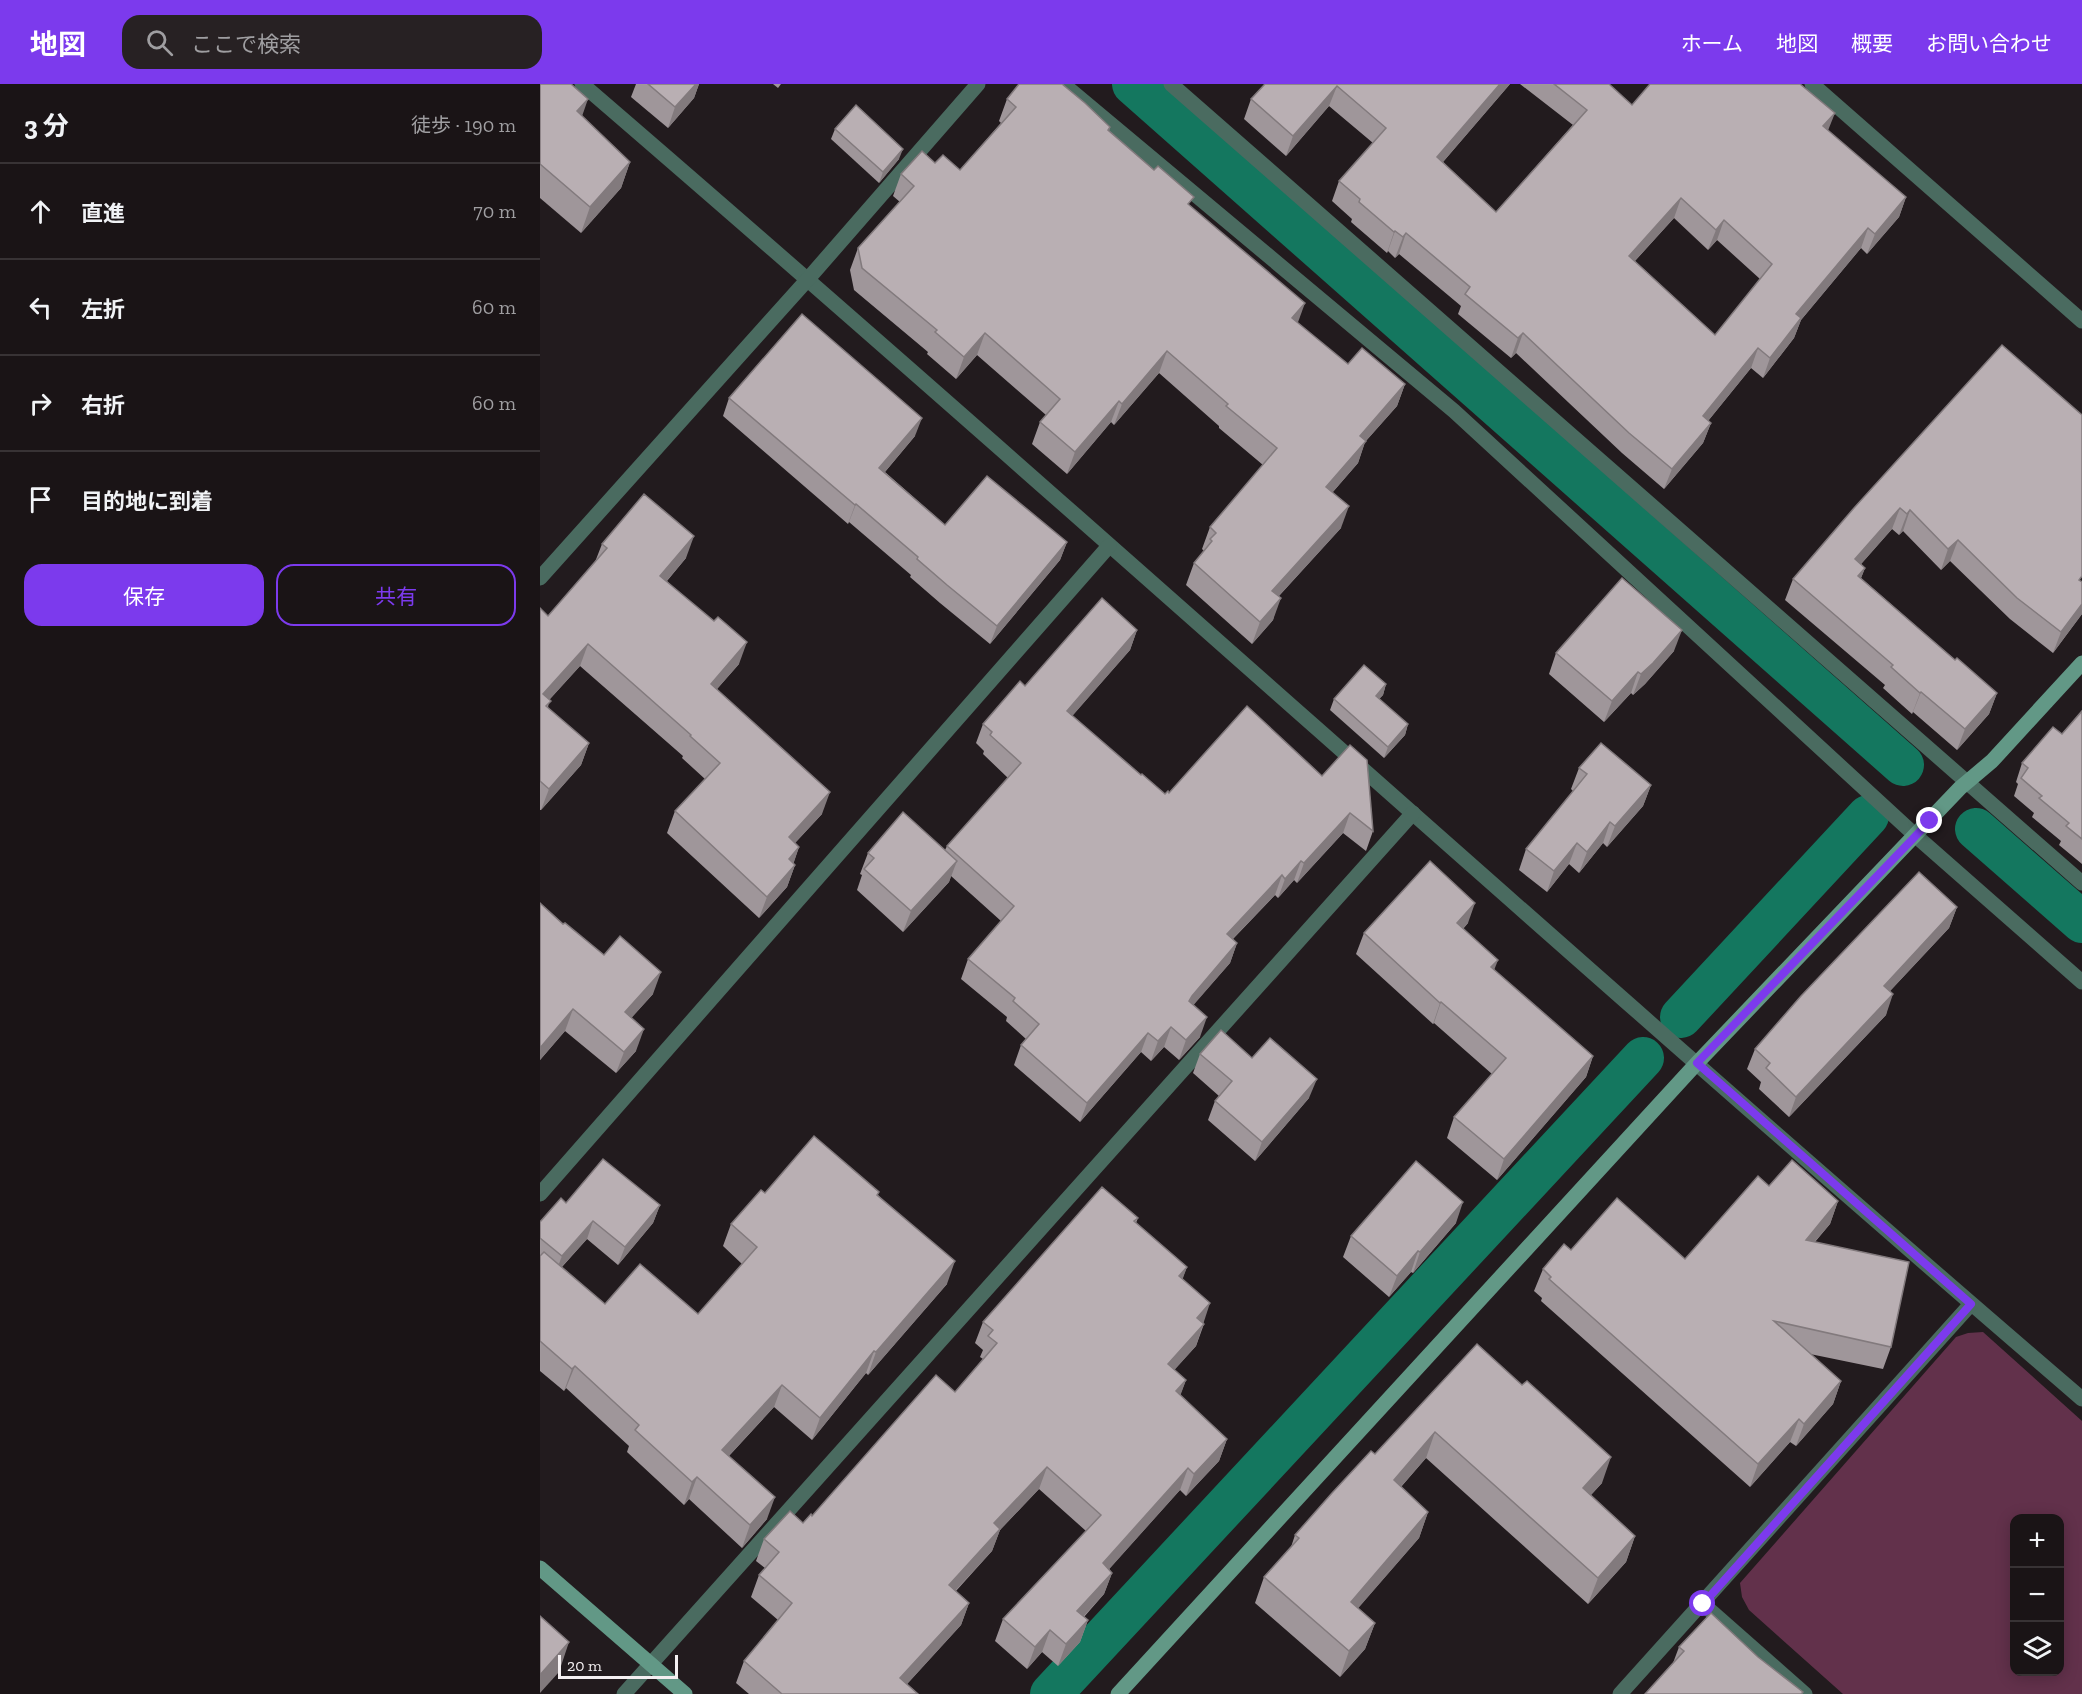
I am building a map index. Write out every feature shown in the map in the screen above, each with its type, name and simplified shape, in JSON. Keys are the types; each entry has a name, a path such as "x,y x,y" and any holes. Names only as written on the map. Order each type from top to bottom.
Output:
{"street":[{"path":"582,84 808,279 1971,1304 2082,1399"},
{"path":"540,578 808,279 978,84"},
{"path":"1063,84 1454,411 1916,836 2082,982"},
{"path":"1171,84 1963,785 2082,883"},
{"path":"1815,85 2082,321"},
{"path":"540,1194 1109,546"},
{"path":"1118,1694 1697,1063 1963,785 1992,762 2082,663"},
{"path":"624,1694 1413,813"},
{"path":"1620,1694 1971,1304"},
{"path":"540,1569 684,1694"},
{"path":"1703,1604 1805,1694"}],"shaded area":[{"path":"1983,1332 2082,1421 2082,1694 1843,1694 1749,1610 1742,1597 1740,1583 1956,1337"}],"building":[{"path":"540,84 571,84 588,99 577,111 630,162 590,207 540,164"},
{"path":"648,84 696,84 675,107"},
{"path":"1019,84 1062,84 1110,127 1108,130 1154,170 1158,166 1194,197 1188,204 1305,303 1292,318 1348,364 1362,348 1405,384 1360,436 1366,441 1326,487 1349,506 1272,591 1281,598 1260,622 1194,563 1216,533 1210,527 1277,448 1226,406 1228,404 1167,351 1122,404 1119,401 1075,452 1040,422 1060,399 985,333 964,357 935,332 937,330 862,268 858,248 914,186 901,174 922,151 935,163 943,155 960,170 1016,107 1007,99"},
{"path":"1265,84 1500,84 1437,157 1496,212 1587,110 1554,84 1609,84 1632,105 1650,84 1800,84 1835,113 1823,126 1906,197 1875,234 1868,228 1796,314 1801,318 1770,358 1758,348 1703,416 1711,423 1672,469 1629,433 1523,333 1518,338 1465,294 1470,287 1406,233 1403,237 1394,232 1339,181 1386,128 1337,86 1293,136 1251,99","holes":["1681,198 1716,230 1724,220 1772,264 1715,335 1629,256"]},
{"path":"856,105 903,149 883,172 835,129"},
{"path":"802,314 922,418 879,468 945,525 987,476 1067,542 997,626 729,398"},
{"path":"2002,345 2082,415 2082,576 2079,580 2082,582 2082,604 2061,632 2017,598 1958,540 1948,549 1910,510 1907,514 1900,508 1855,559 1865,568 1858,576 1997,693 1965,729 1920,693 1891,667 1893,665 1793,579 1854,508"},
{"path":"644,494 694,536 660,576 714,621 718,617 747,642 711,684 830,792 789,837 799,847 789,859 795,865 767,897 675,811 720,763 588,644 543,694 551,701 546,706 589,743 549,789 540,781 540,608 548,616 607,548 602,544"},
{"path":"1622,578 1682,630 1653,663 1641,674 1638,672 1612,701 1556,653"},
{"path":"1102,598 1137,630 1067,711 1141,775 1165,794 1168,791 1169,793 1247,706 1322,776 1350,745 1367,760 1373,831 1350,813 1304,863 1301,861 1285,879 1282,875 1227,934 1237,943 1189,1001 1207,1017 1186,1040 1171,1027 1158,1041 1148,1033 1087,1103 1021,1045 1039,1024 1013,1001 1015,998 968,959 1014,906 947,846 1021,763 990,735 992,732 983,724 1020,681 1025,686"},
{"path":"1364,665 1386,684 1376,696 1408,724 1388,747 1334,699"},
{"path":"2082,711 2082,839 2066,826 2069,823 2039,798 2042,796 2021,778 2028,768 2022,763 2053,727 2062,734"},
{"path":"1601,743 1651,785 1615,826 1610,822 1587,852 1577,843 1554,871 1526,849 1587,774 1579,768"},
{"path":"903,812 957,861 911,911 864,869 874,858 868,853"},
{"path":"1430,861 1475,903 1457,923 1498,960 1491,967 1593,1056 1504,1159 1454,1117 1506,1058 1440,1003 1364,933"},
{"path":"1919,872 1957,907 1884,986 1893,994 1796,1097 1766,1068 1770,1063 1755,1049 1801,996"},
{"path":"540,903 604,955 620,936 661,972 625,1012 644,1029 624,1052 573,1009 540,1048"},
{"path":"1221,1030 1252,1058 1270,1038 1317,1079 1262,1142 1215,1101 1232,1081 1200,1054"},
{"path":"814,1136 879,1192 877,1195 955,1261 876,1352 874,1351 820,1418 782,1385 722,1450 775,1497 750,1525 697,1477 692,1482 635,1430 639,1425 575,1366 572,1369 540,1341 540,1256 544,1252 605,1304 640,1264 698,1314 757,1247 731,1224 761,1190 765,1193"},
{"path":"603,1159 660,1205 625,1247 593,1221 562,1256 540,1238 540,1222 561,1198 566,1203"},
{"path":"1792,1160 1838,1201 1806,1240 1909,1262 1891,1347 1774,1321 1841,1381 1804,1424 1799,1419 1758,1464 1549,1279 1551,1277 1543,1269 1564,1244 1571,1250 1617,1198 1685,1259 1758,1176 1769,1186"},
{"path":"1416,1161 1463,1202 1397,1276 1351,1236"},
{"path":"1102,1187 1138,1218 1134,1221 1187,1267 1179,1276 1210,1303 1197,1318 1204,1324 1168,1364 1186,1380 1176,1391 1227,1439 1194,1474 1188,1468 1103,1563 1112,1573 1077,1611 1088,1620 1066,1644 1050,1630 1035,1647 1003,1619 1101,1515 1047,1467 994,1523 1000,1529 949,1585 969,1603 900,1678 918,1694 782,1694 744,1661 792,1603 759,1575 779,1552 764,1539 790,1511 803,1523 811,1514 812,1516 936,1375 955,1392 997,1343 988,1336 993,1330 983,1322"},
{"path":"1477,1344 1522,1385 1527,1381 1611,1457 1583,1488 1635,1536 1598,1578 1435,1432 1394,1480 1428,1512 1351,1602 1375,1623 1349,1651 1264,1577 1299,1538 1295,1535 1332,1493 1371,1451 1375,1454"},
{"path":"1711,1613 1758,1657 1803,1692 1801,1694 1645,1694 1684,1651 1679,1647"},
{"path":"540,1616 569,1642 540,1675"}],"waterway":[{"path":"1133,84 1903,765"},
{"path":"1681,1017 1868,816"},
{"path":"1976,829 2082,922"},
{"path":"1051,1694 1643,1058"}],"route":[{"path":"1703,1604 1971,1304 1697,1063 1930,821"}]}
